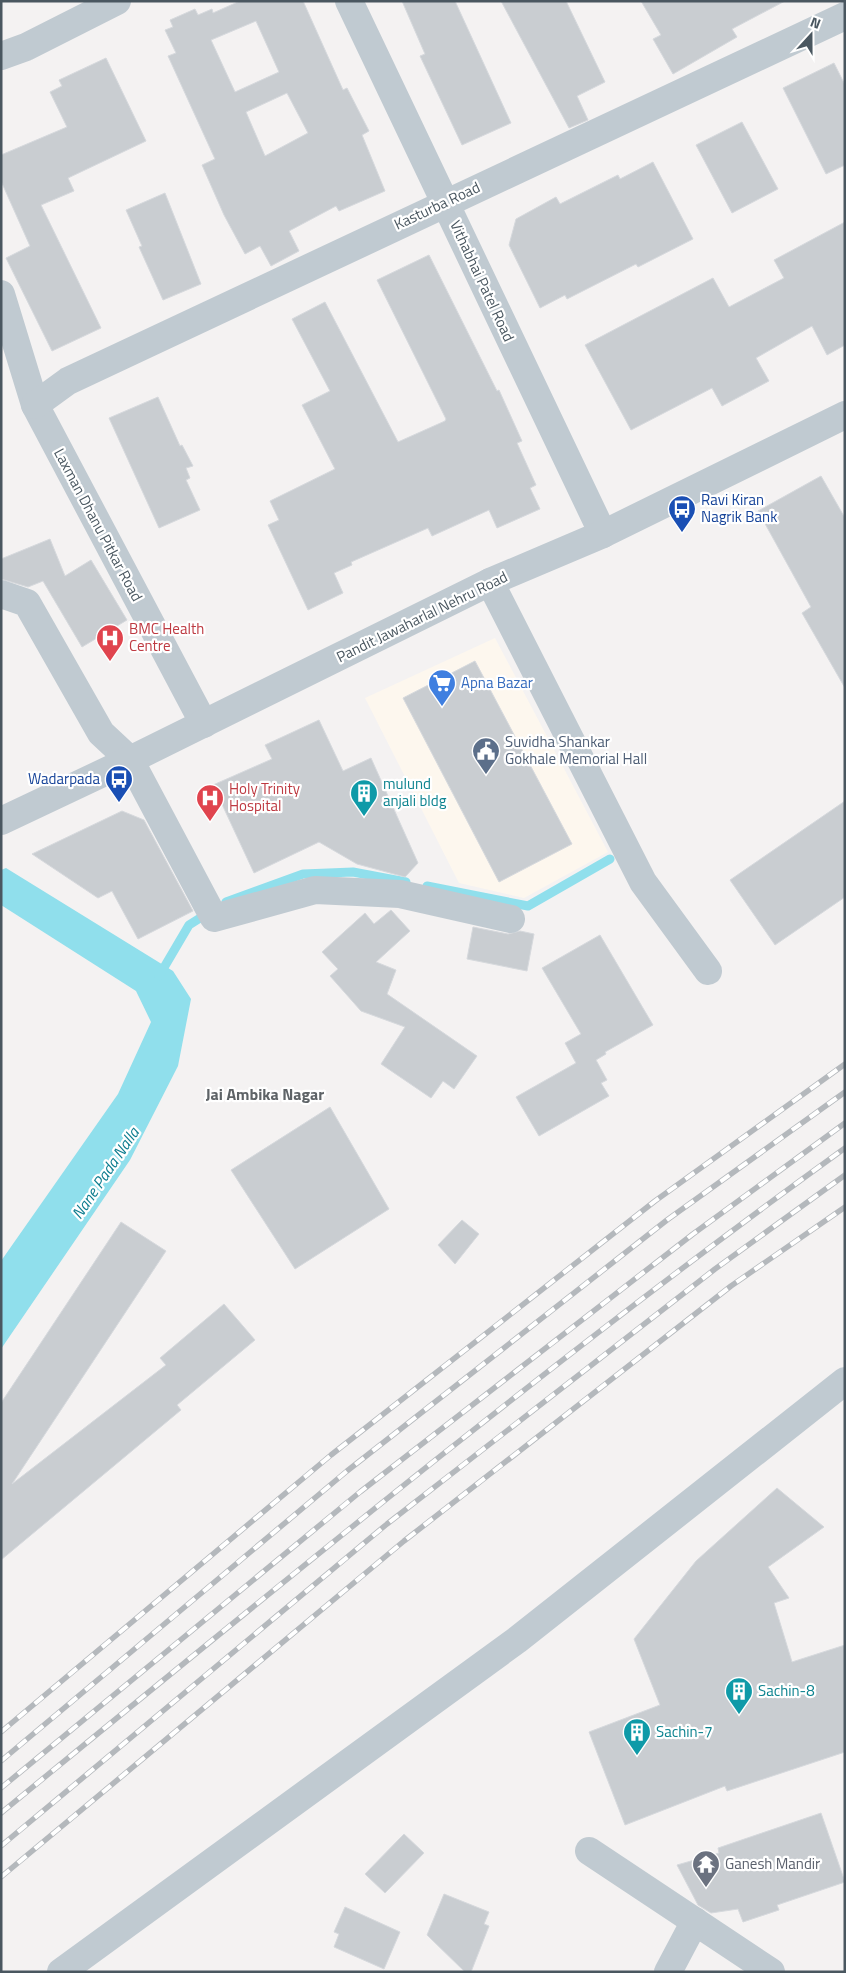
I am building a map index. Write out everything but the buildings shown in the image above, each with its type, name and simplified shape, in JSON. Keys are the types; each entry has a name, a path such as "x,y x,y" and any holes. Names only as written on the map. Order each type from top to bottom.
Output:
{"street":[{"path":"1,56 26,47 117,1"},
{"name":"Vithabhai Patel Road","path":"348,1 602,534"},
{"name":"Kasturba Road","path":"35,405 68,381 845,16"},
{"name":"Laxman Dhanu Pitkar Road","path":"1,294 35,405 204,724"},
{"name":"Pandit Jawaharlal Nehru Road","path":"1,821 204,724 490,582 602,534 845,415"},
{"path":"490,582 643,882 708,970"},
{"path":"1,594 27,603 101,733 130,760 214,918 315,890 400,894 511,919"},
{"path":"61,1972 517,1640 845,1381"},
{"path":"589,1852 771,1972"},
{"path":"668,1972 695,1921"}],"shaded area":[{"name":"Suvidha Shankar Gokhale Memorial Hall","path":"495,638 608,852 524,898 459,883 365,698"}],"water":[{"name":"Nane Pada Nalla","path":"6,868 173,971 191,999 178,1066 130,1160 1,1349 1,1261 118,1094 151,1022 136,991 1,905 1,870"}],"waterway":[{"path":"427,886 528,906 610,859"},
{"path":"226,902 303,874 353,872 406,882"},
{"path":"159,976 189,925 208,913"}],"railway":[{"path":"1,1732 331,1455 655,1201 845,1064"},
{"path":"1,1761 347,1471 667,1220 845,1092"},
{"path":"1,1788 360,1492 693,1234 845,1123"},
{"path":"1,1813 313,1558 523,1391 629,1309 845,1148"},
{"path":"1,1846 387,1524 715,1269 845,1175"},
{"path":"1,1877 404,1541 731,1286 845,1207"}],"place":[{"name":"Ravi Kiran Nagrik Bank","path":"682,533"},
{"name":"BMC Health Centre","path":"110,662"},
{"name":"Apna Bazar","path":"442,707"},
{"name":"Suvidha Shankar Gokhale Memorial Hall","path":"486,775"},
{"name":"Wadarpada","path":"119,803"},
{"name":"mulund anjali bldg","path":"364,817"},
{"name":"Holy Trinity Hospital","path":"210,822"},
{"name":"Sachin-8","path":"739,1715"},
{"name":"Sachin-7","path":"637,1756"},
{"name":"Ganesh Mandir","path":"706,1888"}],"district":[{"name":"Jai Ambika Nagar","path":"265,1094"}]}
